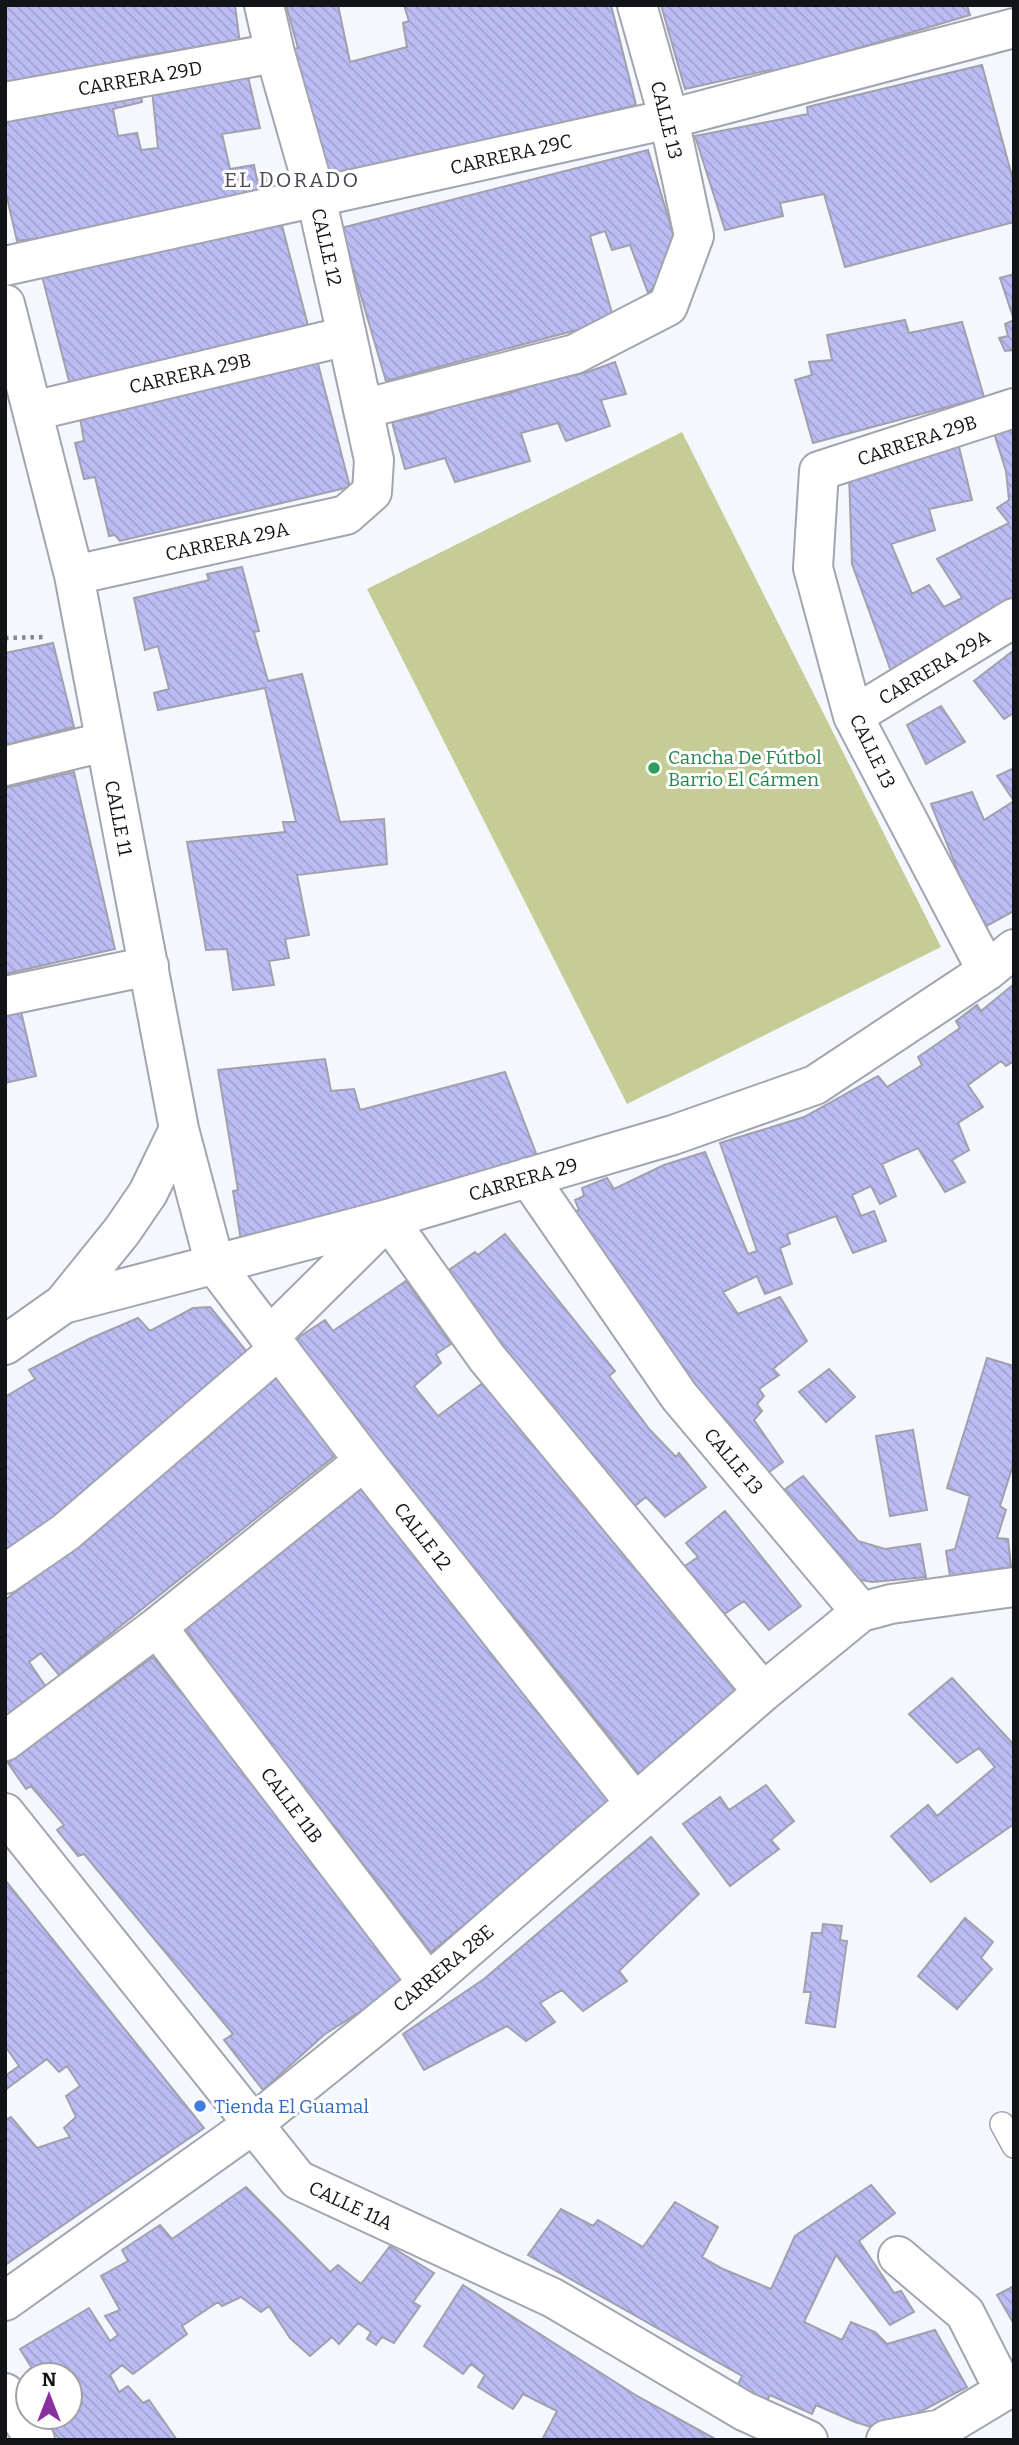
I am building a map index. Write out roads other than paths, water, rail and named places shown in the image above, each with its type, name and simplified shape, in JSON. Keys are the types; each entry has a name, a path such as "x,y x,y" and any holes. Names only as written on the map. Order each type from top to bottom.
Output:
{"street":[{"name":"CALLE 12","path":"264,5 316,197 347,336 374,460 372,492"},
{"name":"CALLE 13","path":"363,409 575,354 668,306 694,236 668,118 637,5"},
{"name":"CARRERA 29C","path":"5,266 668,118 1014,28"},
{"name":"CARRERA 29D","path":"5,102 275,53"},
{"name":"CALLE 11","path":"5,304 74,575 178,1129 215,1265"},
{"name":"CARRERA 29B","path":"33,411 347,336"},
{"name":"CARRERA 29B","path":"820,471 1014,408"},
{"name":"CALLE 13","path":"820,471 813,568 853,716 1001,960"},
{"name":"CARRERA 29A","path":"74,575 346,515 372,492"},
{"name":"CARRERA 29A","path":"853,716 1014,618"},
{"path":"5,766 104,741"},
{"name":"CARRERA 29","path":"5,1345 63,1304 388,1219 673,1135 816,1085 1001,960"},
{"path":"5,996 149,966"},
{"path":"63,1304 122,1231 148,1193 178,1129"},
{"name":"CALLE 13","path":"528,1177 679,1396 862,1612"},
{"path":"5,1574 65,1532 273,1343 388,1219 487,1358 763,1692"},
{"name":"CALLE 12","path":"215,1265 364,1461 635,1803"},
{"path":"5,1741 157,1628 364,1461"},
{"path":"862,1612 891,1604 1014,1587"},
{"name":"CARRERA 28E","path":"5,2301 252,2125 428,1983 763,1692 862,1612"},
{"name":"CALLE 11B","path":"157,1628 428,1983"},
{"name":"CALLE 11A","path":"5,1813 298,2180 554,2298 747,2426 808,2440"},
{"path":"886,2440 943,2434 1009,2388 965,2313 898,2256"},
{"path":"5,2393 35,2440"}],"lane":[{"path":"1002,2124 1014,2146"}],"place":[{"name":"Cancha De Fútbol Barrio El Cármen","path":"654,768"},
{"name":"Tienda El Guamal","path":"200,2106"}],"district":[{"name":"EL DORADO","path":"292,180"}]}
